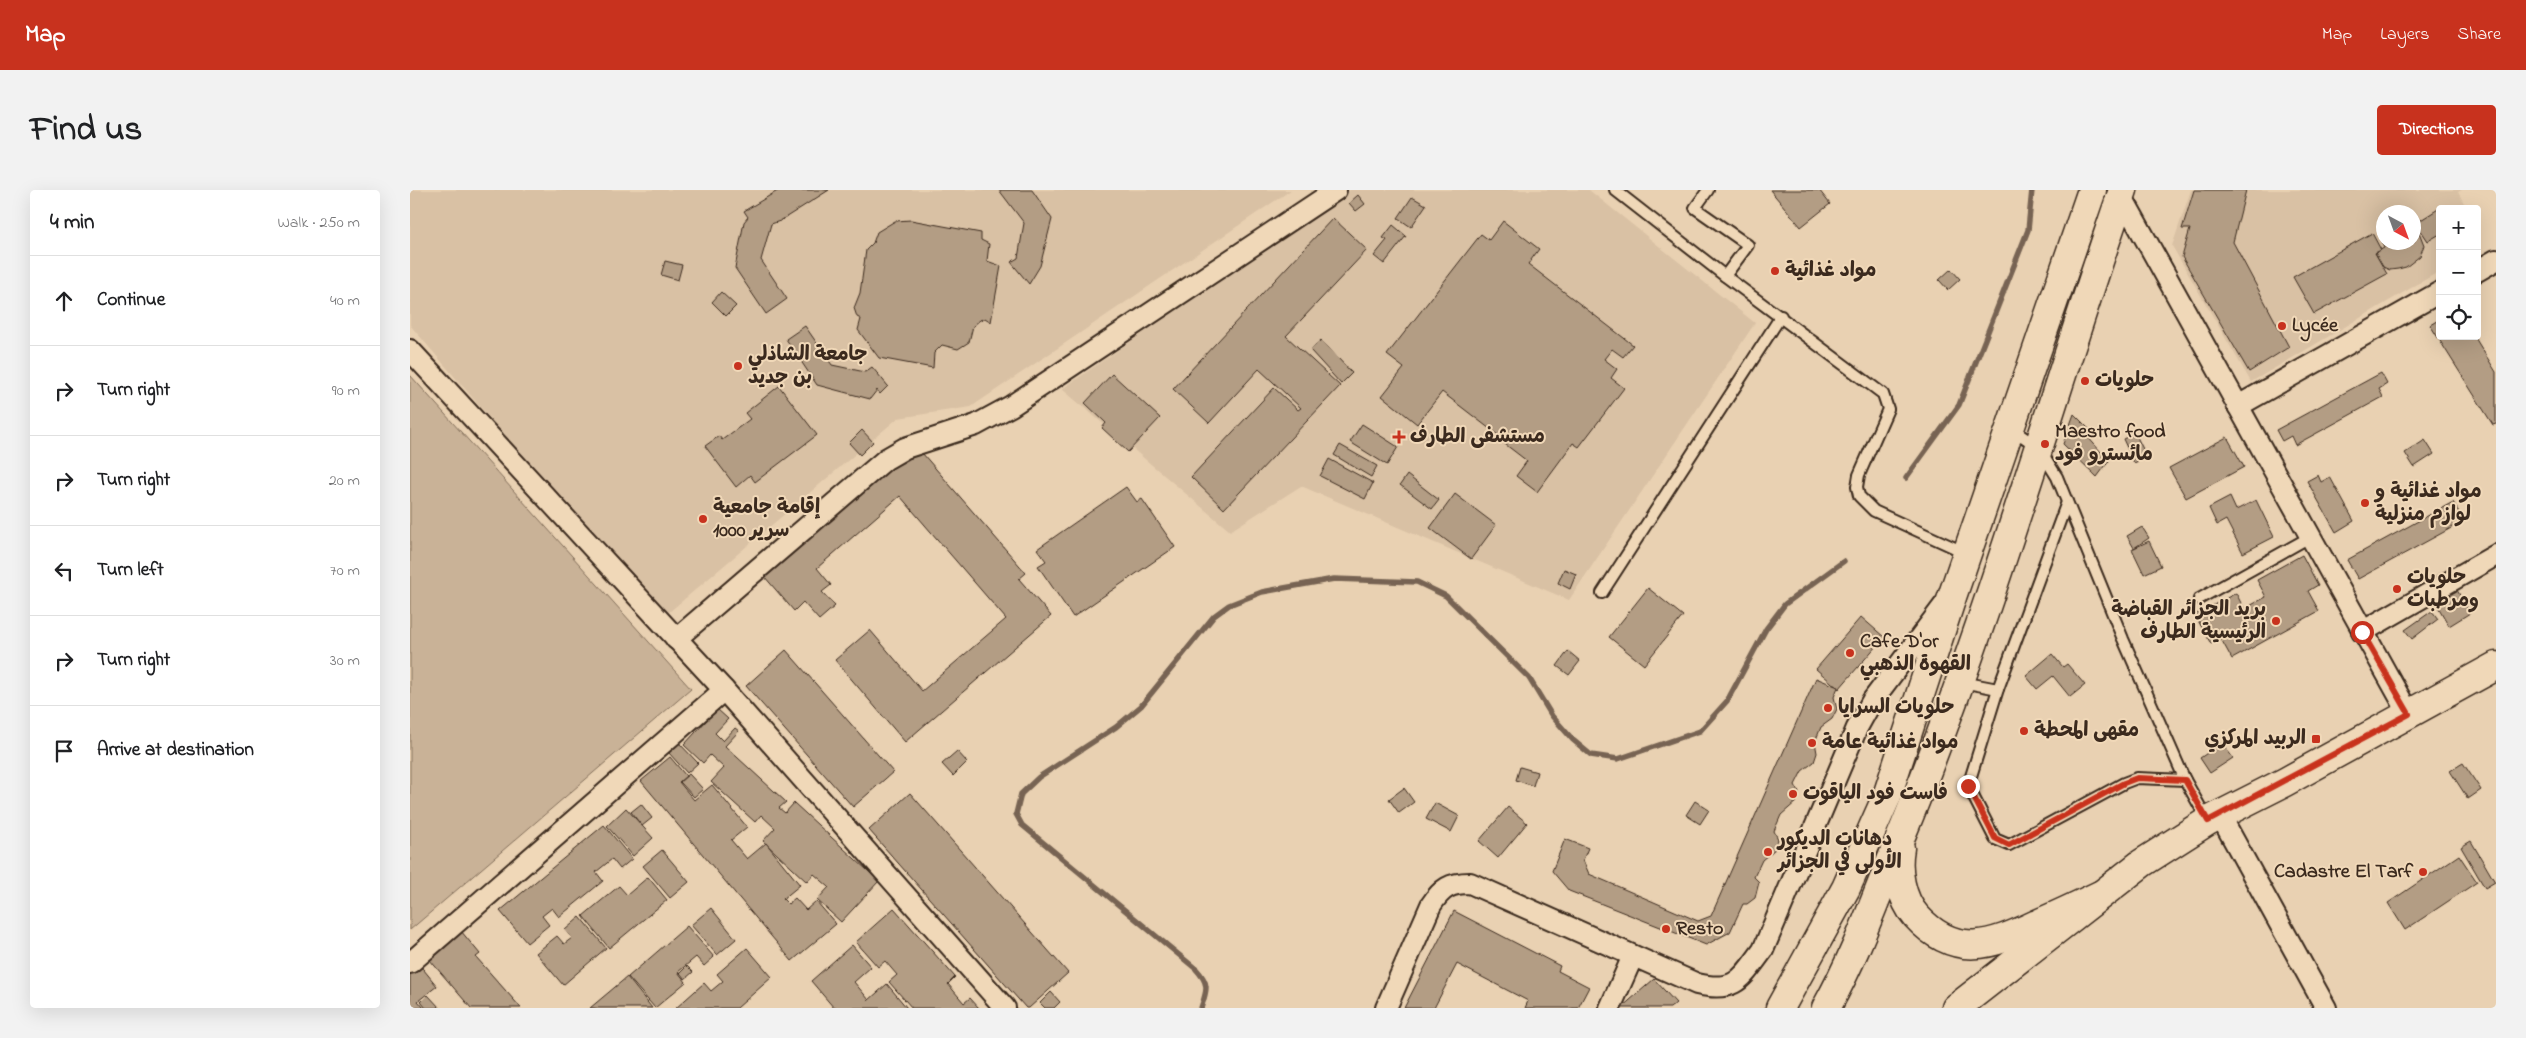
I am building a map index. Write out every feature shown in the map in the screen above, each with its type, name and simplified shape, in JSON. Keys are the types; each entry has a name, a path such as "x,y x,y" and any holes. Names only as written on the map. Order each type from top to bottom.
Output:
{"main road":[{"path":"1780,1008 1846,888 1887,796 1953,594 2092,190"},
{"path":"1826,1008 1848,969 1918,794 1960,681 2039,448 2122,192"},
{"path":"1956,1008 2142,863 2214,818 2496,666"},
{"path":"1918,794 1899,850 1899,876 1905,897 1913,913 1937,936 1954,943 1972,946 1990,944 2100,895"}],"street":[{"path":"676,639 886,459 905,448 976,425 1011,406 1336,190"},
{"path":"2122,192 2362,632 2409,714"},
{"path":"2481,269 2496,260"},
{"path":"2238,406 2436,294"},
{"path":"410,350 724,690 1005,1008"},
{"path":"2362,632 2496,556"},
{"path":"1386,1008 1431,905 1441,890 1450,884 1470,883 1697,984 1717,989 1734,983 1747,972 1762,950 1857,728 1872,701 1953,594"},
{"path":"410,963 724,690"},
{"path":"2214,818 2326,1008"},
{"path":"1610,1008 1633,956"}],"lane":[{"path":"1615,190 1725,276 1883,394 1887,401 1888,409 1859,475 1856,487 1858,496 1874,511 1968,554"},
{"path":"1708,190 1695,208 1748,245 1725,276"},
{"path":"1602,593 1781,316"},
{"path":"2011,428 2039,448 2056,477 2123,640 2185,780 2214,818"},
{"path":"2067,502 1998,689 1968,786 1995,838 2002,844 2009,845 2124,783 2137,778 2185,780"},
{"path":"2199,599 2310,537"},
{"path":"1960,681 1998,689"}],"shaded area":[{"name":"جامعة الشاذلي بن جديد","path":"410,190 1291,190 971,407 898,418 662,618 410,325"},
{"name":"مستشفى الطارف","path":"1350,190 1589,190 1755,323 1569,600 1301,486 1230,531 1062,389"},
{"name":"Lycée","path":"2191,190 2462,190 2458,192 2465,205 2436,205 2436,273 2251,382 2172,246"},
{"path":"410,375 691,689 410,930"}],"building":[{"path":"779,190 829,190 780,221 771,224 761,260 787,299 766,314 735,268 744,222 748,217 744,211"},
{"path":"999,190 1032,190 1052,219 1040,266 1029,284 1011,262 1018,258 1024,223"},
{"path":"1770,190 1819,190 1830,204 1801,227"},
{"path":"2194,190 2246,190 2233,242 2289,347 2249,372 2182,257 2190,229 2182,229"},
{"path":"1358,195 1365,204 1356,211 1349,203"},
{"path":"1412,197 1426,205 1411,227 1398,218"},
{"path":"2436,210 2436,236 2428,241 2421,230 2421,220"},
{"path":"1333,218 1367,250 1286,336 1340,386 1224,509 1191,477 1274,388 1298,410 1301,408 1259,369 1209,423 1173,389"},
{"path":"911,220 981,233 981,240 989,244 987,261 1001,266 991,322 985,318 980,320 973,326 969,342 958,349 942,345 934,353 933,368 879,358 858,330 861,319 857,317 854,308 860,293 866,250 873,243 877,232 895,221"},
{"path":"1503,221 1539,249 1528,264 1633,345 1623,357 1612,349 1604,359 1617,369 1611,378 1624,388 1579,447 1573,443 1537,492 1516,476 1527,461 1497,438 1499,436 1442,392 1417,424 1382,396 1404,368 1387,355 1481,234 1489,240"},
{"path":"1393,225 1406,236 1384,264 1374,256 1387,240 1383,238"},
{"path":"2372,233 2376,241 2376,250 2381,250 2375,253 2387,274 2314,314 2293,277"},
{"path":"2421,237 2424,245 2420,256 2406,267 2398,269 2390,270 2383,267 2375,253 2380,250 2421,250"},
{"path":"665,261 682,265 678,280 661,275"},
{"path":"1951,269 1960,279 1948,290 1939,280"},
{"path":"721,292 736,306 726,316 712,302"},
{"path":"2436,321 2436,335 2430,325"},
{"path":"805,326 832,365 865,372 872,367 888,386 880,394 877,390 870,399 817,385 786,339"},
{"path":"1321,340 1352,373 1341,384 1310,350"},
{"path":"2439,340 2476,340 2496,372 2496,424 2493,425"},
{"path":"2381,373 2387,384 2379,389 2383,397 2295,445 2291,436 2282,441 2276,430"},
{"path":"1112,374 1160,418 1128,452 1102,428 1106,423 1085,403"},
{"path":"779,386 817,435 755,482 750,475 736,487 705,446 719,436 722,440 750,419 745,413"},
{"path":"2074,414 2089,429 2086,435 2109,461 2097,477 2063,444"},
{"path":"1362,424 1398,447 1387,465 1350,442"},
{"path":"862,430 873,442 860,455 849,443"},
{"path":"2135,433 2147,457 2134,463 2123,439"},
{"path":"2227,437 2244,467 2186,498 2169,468"},
{"path":"2425,440 2434,454 2414,467 2405,453"},
{"path":"1340,445 1377,466 1371,477 1334,455"},
{"path":"916,446 1026,573 1019,579 1051,616 905,742 835,660 870,630 922,691 1006,619 900,496 817,568 831,585 822,592 835,606 819,620 803,602 794,611 764,576"},
{"path":"1329,459 1373,483 1365,499 1320,476"},
{"path":"1407,475 1439,500 1432,509 1400,485"},
{"path":"2318,475 2321,482 2330,477 2354,521 2336,532 2307,481"},
{"path":"1126,487 1137,502 1142,499 1175,547 1073,617 1038,566 1046,561 1037,549"},
{"path":"1455,494 1496,525 1471,559 1430,528"},
{"path":"2230,497 2236,510 2256,500 2274,537 2243,553 2226,520 2217,525 2209,508"},
{"path":"2453,502 2464,521 2358,579 2347,560"},
{"path":"2142,527 2149,538 2134,548 2127,536"},
{"path":"2149,541 2161,566 2144,574 2132,549"},
{"path":"2302,555 2318,585 2308,591 2319,611 2232,659 2221,639 2211,644 2195,615 2236,593 2244,609 2266,597 2257,580"},
{"path":"1564,569 1576,574 1570,589 1558,583"},
{"path":"1648,588 1683,616 1644,665 1609,637"},
{"path":"2457,590 2470,613 2449,626 2436,603"},
{"path":"2432,611 2438,619 2412,639 2405,630"},
{"name":"Cafe D'or القهوة الذهبي","path":"1861,617 1884,637 1839,689 1816,669"},
{"path":"786,650 893,772 853,807 746,686"},
{"path":"1568,651 1580,661 1569,675 1557,666"},
{"path":"2052,654 2063,667 2067,664 2085,685 2070,697 2053,676 2037,689 2026,676"},
{"path":"1816,678 1838,687 1834,697 1837,709 1832,719 1821,727 1815,742 1817,753 1814,762 1802,771 1795,785 1799,792 1797,801 1781,815 1774,831 1778,839 1775,849 1762,860 1754,877 1759,882 1755,898 1747,904 1743,904 1730,932 1706,945 1569,891 1552,871 1565,839 1588,848 1583,860 1589,874 1698,921 1711,916"},
{"path":"717,709 728,719 715,733 723,741 735,728 739,731 725,746 786,802 779,808 785,813 794,803 879,881 841,922 817,900 829,887 814,874 807,882 763,841 775,828 761,815 755,822 711,782 724,768 710,755 703,763 684,745"},
{"path":"679,743 698,763 687,773 669,753"},
{"path":"2222,743 2233,758 2210,773 2200,758"},
{"path":"957,751 967,762 953,776 942,764"},
{"path":"670,757 686,776 679,782 694,800 712,785 747,827 731,840 747,859 766,843 800,885 783,899 788,904 795,898 806,910 816,901 836,924 792,961 641,781"},
{"path":"2463,763 2481,790 2468,799 2450,771"},
{"path":"1520,767 1537,772 1533,786 1516,780"},
{"path":"689,774 703,789 694,797 680,782"},
{"path":"1404,788 1414,802 1399,813 1389,799"},
{"path":"910,793 1068,973 1029,1008 1026,1008 869,830"},
{"path":"1695,801 1709,810 1700,824 1686,815"},
{"path":"1435,803 1459,816 1451,832 1426,819"},
{"path":"641,804 652,818 642,826 631,812"},
{"path":"1508,807 1527,823 1498,858 1479,841"},
{"path":"626,808 653,838 633,856 607,826"},
{"path":"604,825 632,859 620,869 612,859 596,872 603,881 559,917 552,908 542,916 549,925 527,943 500,911"},
{"path":"2471,841 2495,882 2485,888 2461,847"},
{"path":"662,850 689,882 670,898 643,866"},
{"path":"2459,855 2477,882 2405,930 2388,903"},
{"path":"648,877 667,900 609,948 583,916 619,886 627,895"},
{"path":"711,908 736,939 717,955 691,925"},
{"path":"894,908 955,977 948,984 964,1003 970,998 979,1008 912,1008 889,982 897,975 885,961 878,967 856,942"},
{"path":"1454,911 1560,966 1558,971 1589,987 1578,1008 1525,1008 1528,1001 1457,964 1434,1008 1404,1008"},
{"path":"580,917 606,948 563,985 536,953 557,936 564,944 572,938 565,930"},
{"path":"687,926 714,957 704,966 696,957 678,972 686,982 655,1008 628,977"},
{"path":"461,931 480,954 476,957 521,1008 471,1008 429,959"},
{"path":"852,945 871,967 854,982 869,1000 887,984 907,1008 834,1008 811,981"},
{"path":"747,948 772,977 737,1008 676,1008 704,983 711,991 723,981 717,974"},
{"path":"419,964 437,986 418,1001 424,1008 410,1008 410,972"},
{"path":"687,966 693,972 685,979 680,973"},
{"path":"627,977 652,1008 590,1008"},
{"path":"1654,979 1676,1003 1670,1008 1621,1008"},
{"path":"1051,992 1060,1002 1054,1008 1045,1008 1040,1003"},
{"path":"428,995 440,1008 426,1008 421,1002"}],"waterway":[{"path":"1906,478 1959,405 2028,230 2032,190"},
{"path":"1201,1008 1206,987 1204,979 1196,969 1022,825 1016,814 1021,794 1039,777 1116,727 1141,706 1214,616 1229,605 1262,592 1334,579 1417,582 1446,596 1529,678 1552,716 1573,740 1591,755 1618,759 1700,731 1727,701 1766,629 1785,604 1844,561"}],"place":[{"name":"مواد غذائية","path":"1775,271"},
{"name":"Lycée","path":"2282,326"},
{"name":"جامعة الشاذلي بن جديد","path":"738,366"},
{"name":"حلويات","path":"2085,381"},
{"name":"مستشفى الطارف","path":"1399,437"},
{"name":"Maestro food مائسترو فود","path":"2045,444"},
{"name":"مواد غذائية و لوازم منزلية","path":"2365,503"},
{"name":"إقامة جامعية 1000 سرير","path":"703,519"},
{"name":"حلويات ومرطبات","path":"2397,589"},
{"name":"بريد الجزائر القباضة الرئيسية الطارف","path":"2276,621"},
{"name":"Cafe D'or القهوة الذهبي","path":"1850,653"},
{"name":"حلويات السرايا","path":"1828,708"},
{"name":"مقهى المحطة","path":"2024,731"},
{"name":"الربيد المركزي","path":"2316,739"},
{"name":"مواد غذائية عامة","path":"1812,743"},
{"name":"فاست فود الياقوت","path":"1793,794"},
{"name":"دهانات الديكور الأولى في الجزائر","path":"1768,852"},
{"name":"Cadastre El Tarf","path":"2423,872"},
{"name":"Resto","path":"1666,929"}],"route":[{"path":"1968,786 1995,838 2002,844 2009,845 2124,783 2137,778 2185,780 2208,821 2285,782 2409,714 2362,632"}]}
